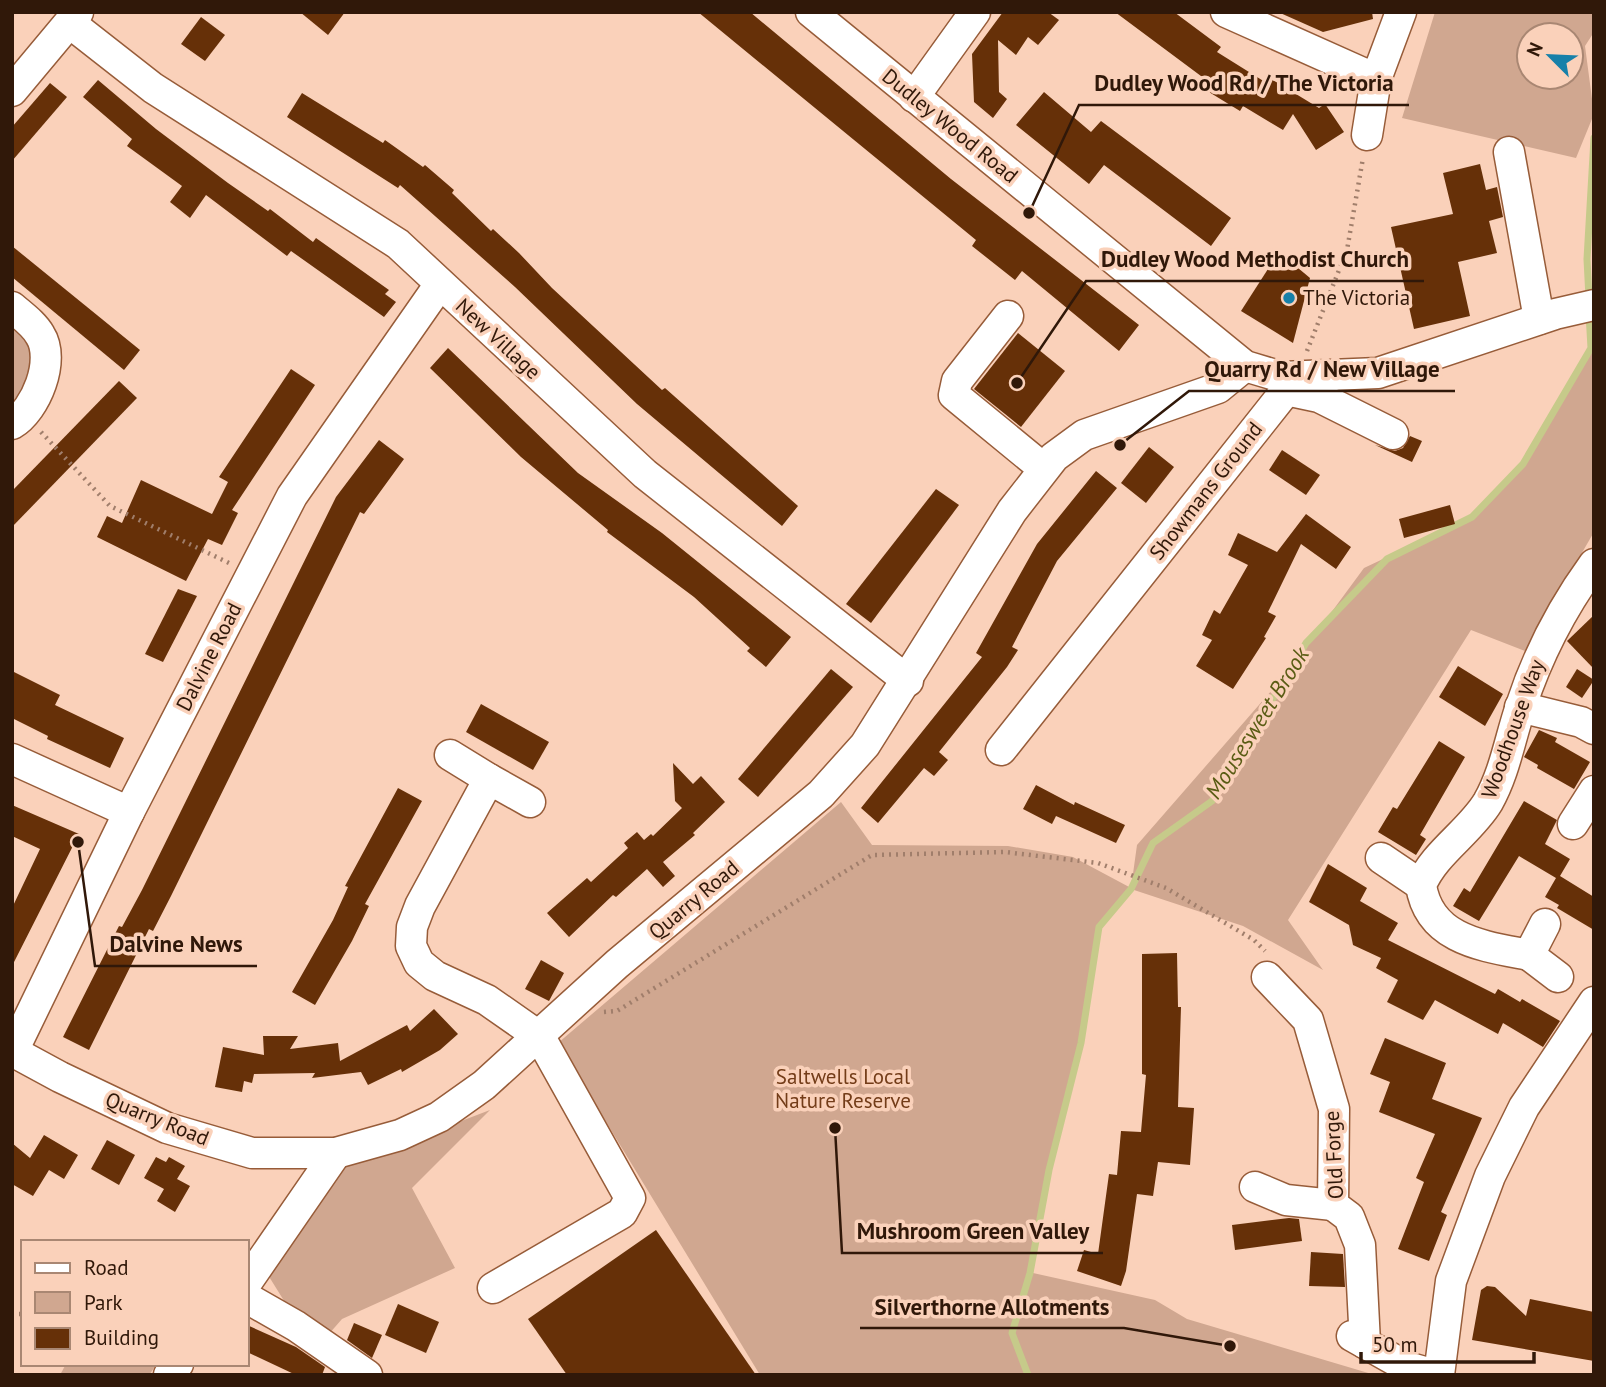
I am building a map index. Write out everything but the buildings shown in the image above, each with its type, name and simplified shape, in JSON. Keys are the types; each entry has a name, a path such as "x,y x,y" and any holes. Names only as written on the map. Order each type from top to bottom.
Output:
{"street":[{"name":"Dudley Wood Road","path":"811,12 1245,366 1282,377 1291,384"},
{"path":"914,97 975,12"},
{"path":"1226,12 1376,79"},
{"path":"1367,135 1376,79 1401,12"},
{"path":"12,91 74,17"},
{"name":"New Village","path":"74,17 153,88 398,244 645,474 908,681"},
{"path":"1509,152 1547,316"},
{"name":"Dalvine Road","path":"13,1051 129,813 292,496 440,284"},
{"path":"1291,384 1378,373 1547,316 1594,305"},
{"path":"12,307 41,335 44,354 38,392 18,419"},
{"path":"1008,316 957,381 954,395 1043,468"},
{"name":"Quarry Road","path":"13,1051 60,1077 197,1139 252,1153 336,1153 400,1135 439,1117 484,1085 540,1037 617,964 821,794 865,745 908,681 1012,511 1043,468 1084,435 1218,388 1245,366"},
{"path":"1291,384 1394,434"},
{"name":"Showmans Ground","path":"1002,750 1291,384"},
{"name":"Woodhouse Way","path":"1421,885 1425,875 1459,840 1487,803 1502,770 1520,707 1552,629 1594,564"},
{"path":"1520,707 1581,722 1594,729"},
{"path":"450,755 530,802"},
{"path":"12,759 129,813"},
{"path":"489,779 420,906 412,927 411,946 419,962 435,976 487,1000 540,1037 630,1198 622,1213 493,1288"},
{"path":"1573,824 1594,791"},
{"path":"1381,858 1421,885 1429,913 1460,940 1529,955 1558,977"},
{"path":"1529,955 1545,924"},
{"name":"Old Forge","path":"1267,977 1308,1020 1334,1109 1333,1205 1349,1217 1360,1245 1359,1340 1422,1373"},
{"path":"1422,1373 1451,1281 1490,1176 1524,1107 1594,1002"},
{"path":"248,1281 336,1153"},
{"path":"1255,1187 1286,1200 1333,1205"},
{"path":"248,1299 354,1370"}],"path":[{"path":"1291,384 1347,250 1367,135"},
{"path":"18,419 110,506 251,574"},
{"path":"565,1014 617,1011 872,855 1005,852 1098,863 1152,882"}],"green space":[{"path":"1435,12 1594,12 1594,32 1585,46 1594,114 1576,158 1402,118"},
{"path":"12,322 29,336 33,372 12,408"},
{"name":"Saltwells Local Nature Reserve","path":"1594,344 1594,532 1525,651 1471,630 1288,920 1323,970 1243,926 1131,889 1099,927 1081,1044 1049,1170 1033,1273 1155,1300 1187,1319 1375,1375 760,1375 558,1043 841,802 872,845 1008,846 1073,857 1131,888 1137,845 1286,674 1364,568 1472,517 1523,464"},
{"path":"490,1110 412,1188 455,1268 342,1319 328,1335 291,1312 268,1275 344,1166"},
{"path":"65,1366 156,1366 149,1375 60,1375"}],"waterway":[{"name":"Mousesweet Brook","path":"1589,298 1587,259 1594,138"},
{"name":"Mousesweet Brook","path":"1028,1375 1012,1333 1030,1273 1049,1170 1081,1043 1099,927 1131,889 1153,843 1212,801 1306,643 1387,559 1472,517 1523,464 1591,348 1589,313"}],"place":[{"name":"Dudley Wood Rd / The Victoria","path":"1029,213"},
{"name":"The Victoria","path":"1289,298"},
{"name":"Dudley Wood Methodist Church","path":"1017,383"},
{"name":"Quarry Rd / New Village","path":"1120,445"},
{"name":"Dalvine News","path":"78,842"},
{"name":"Mushroom Green Valley","path":"835,1128"},
{"name":"Silverthorne Allotments","path":"1230,1346"}]}
